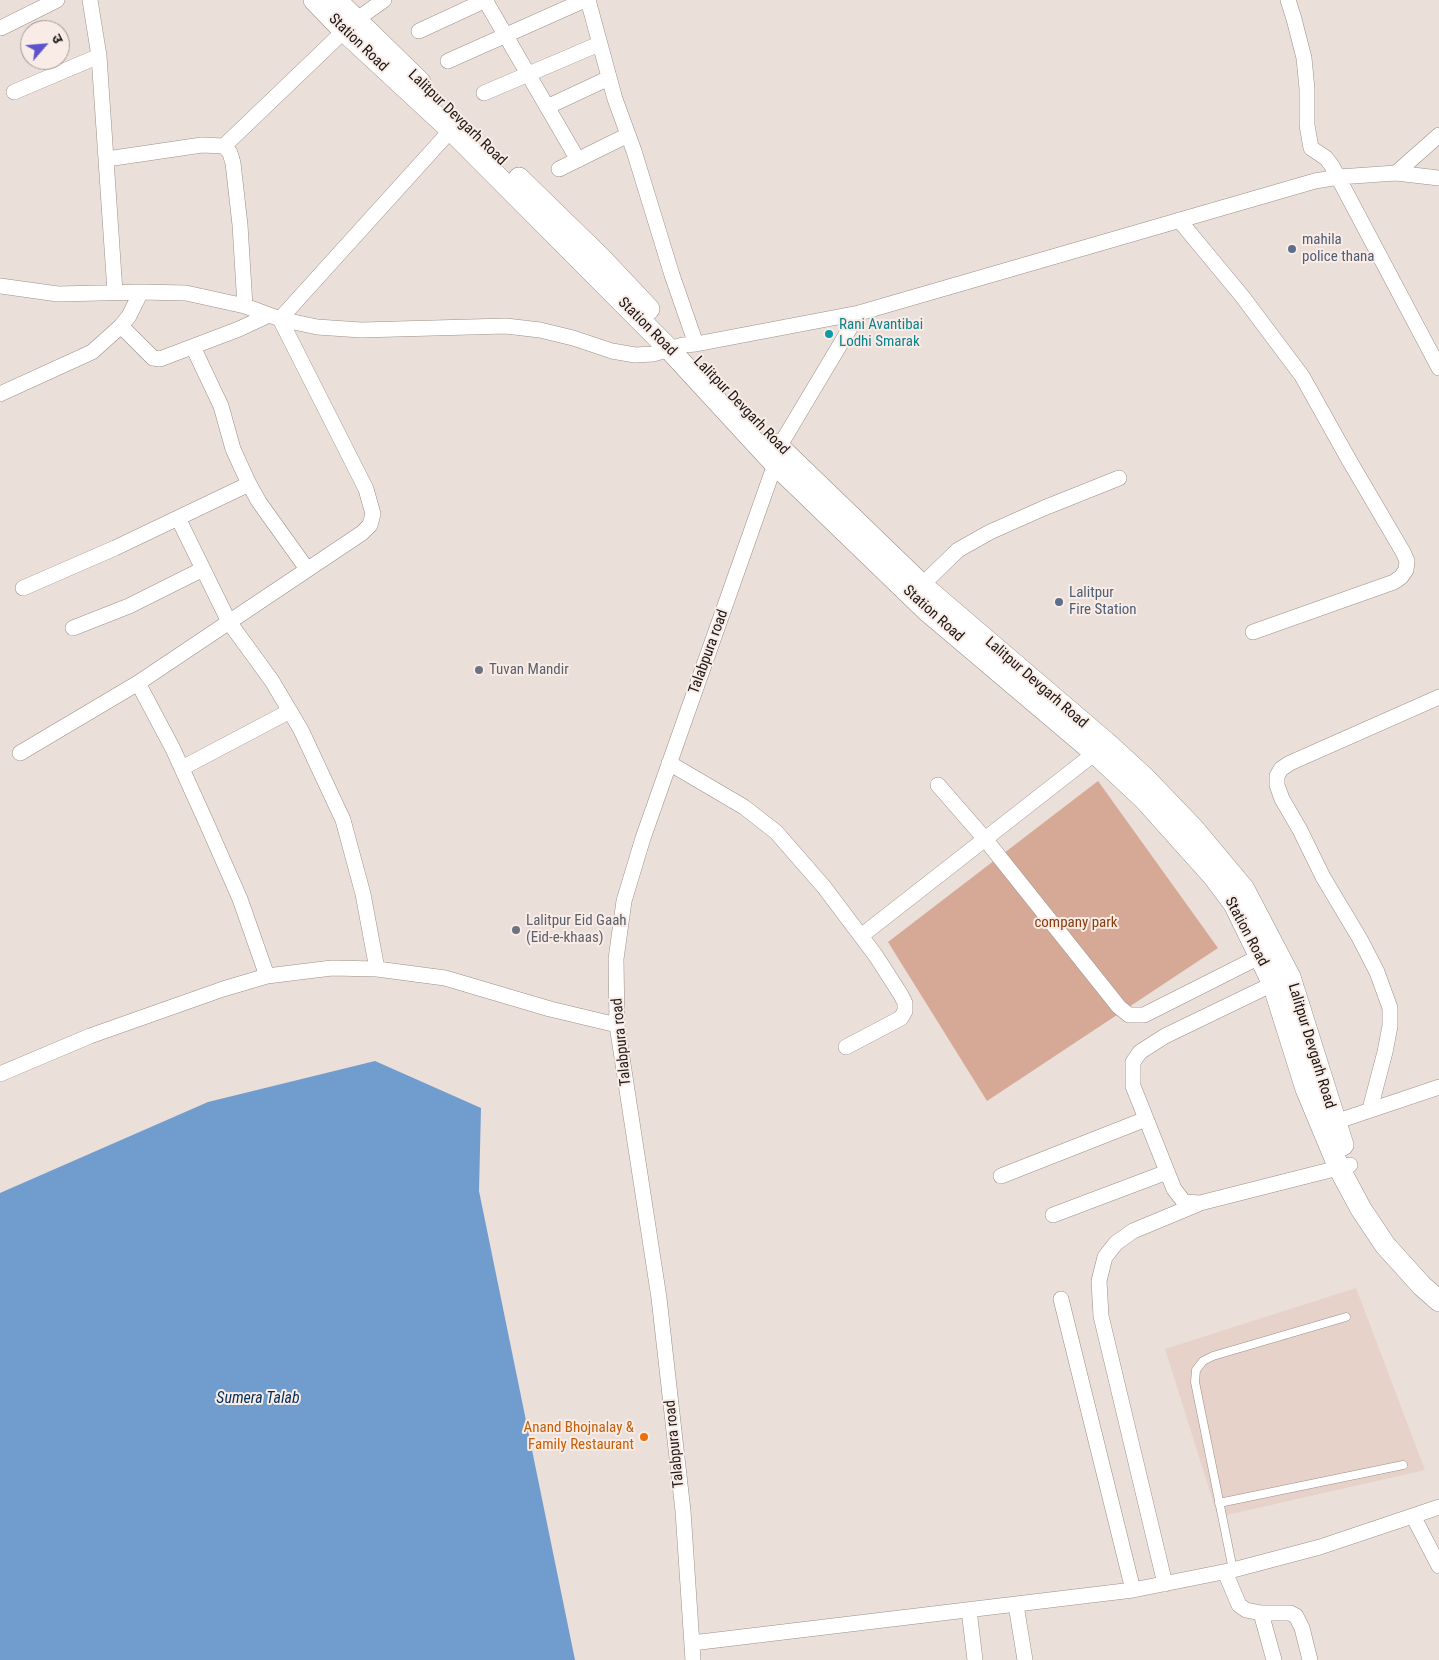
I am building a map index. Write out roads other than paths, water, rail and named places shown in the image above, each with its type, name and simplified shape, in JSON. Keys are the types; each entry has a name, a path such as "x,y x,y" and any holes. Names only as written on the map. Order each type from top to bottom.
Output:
{"main road":[{"name":"Station Road","path":"314,0 350,25 451,130 683,346"},
{"name":"Lalitpur Devgarh Road","path":"336,0 350,25 601,258 683,346 777,456 922,585 1108,744 1145,778 1193,828 1244,889 1335,1122 1344,1166 1387,1226 1439,1283"},
{"name":"Station Road","path":"777,456 926,610 1095,753 1144,799 1213,876 1234,904 1261,956 1281,980 1306,1089 1344,1166 1361,1209 1384,1245 1422,1286 1439,1301"}],"street":[{"path":"1,28 58,0"},
{"path":"90,0 99,56 115,292"},
{"path":"107,158 202,145 224,146 350,25 384,0"},
{"path":"419,31 485,0 578,160"},
{"path":"448,61 586,0 672,276 683,346"},
{"path":"1288,0 1304,58 1307,90 1307,124 1311,148 1326,158 1339,177 1439,368"},
{"path":"484,93 600,44"},
{"path":"14,92 99,56"},
{"path":"547,107 609,78"},
{"path":"121,326 153,358 160,359 275,317 451,130"},
{"path":"559,169 628,135"},
{"path":"1396,173 1439,135"},
{"path":"224,146 230,154 233,163 240,225 244,306"},
{"path":"0,286 58,294 186,292 317,327 361,330 506,326 540,330 573,338 612,351 634,355 653,354 683,346 858,313 1315,181 1339,177 1396,173 1439,178"},
{"path":"1179,220 1242,296 1302,376 1407,561 1406,570 1394,582 1253,632"},
{"path":"0,394 92,352 121,326 129,316 141,292"},
{"name":"Talabpura road","path":"693,1660 683,1511 659,1298 617,1026 616,959 624,901 643,838 777,456 858,313"},
{"path":"20,753 138,683 362,533 370,525 373,514 366,489 275,317"},
{"path":"193,347 221,406 233,449 249,484 259,502 307,569"},
{"path":"922,585 958,550 990,532 1119,478"},
{"path":"23,588 115,548 249,484"},
{"path":"178,518 229,622 272,681 301,730 343,820 363,894 377,969"},
{"path":"73,628 129,606 203,569"},
{"path":"138,683 182,768 240,900 267,976"},
{"path":"1370,1109 1390,1026 1390,1008 1377,972 1360,939 1323,877 1300,830 1282,799 1277,785 1277,776 1281,769 1290,764 1439,697"},
{"path":"182,768 290,711"},
{"path":"861,936 1095,753"},
{"path":"669,763 744,807 776,832 824,887 861,936 901,995 905,1003 905,1011 901,1018 846,1047"},
{"path":"938,785 985,839 1119,1007 1130,1015 1144,1015 1261,956"},
{"path":"0,1074 90,1036 222,989 267,976 332,968 377,969 445,978 550,1009 617,1026"},
{"path":"1200,1204 1184,1202 1174,1189 1133,1086 1133,1062 1140,1052 1165,1036 1281,980"},
{"path":"1335,1122 1439,1087"},
{"path":"1001,1176 1146,1119"},
{"path":"1165,1584 1100,1316 1099,1281 1105,1257 1116,1243 1133,1231 1200,1204 1344,1166"},
{"path":"1053,1215 1167,1172"},
{"path":"1061,1299 1133,1590"},
{"path":"692,1643 1133,1590 1229,1571 1320,1547 1439,1507"},
{"path":"1413,1516 1439,1566"},
{"path":"1229,1571 1239,1605 1246,1610 1261,1613 1283,1612 1296,1616 1302,1628 1310,1660"},
{"path":"1016,1605 1025,1660"},
{"path":"969,1610 975,1660"},
{"path":"1261,1613 1274,1660"}],"lane":[{"path":"1229,1571 1219,1503 1195,1382 1196,1370 1203,1361 1213,1356 1346,1317"},
{"path":"1219,1503 1403,1465"}],"water":[{"name":"Sumera Talab","path":"375,1061 481,1108 479,1191 575,1660 0,1660 0,1193 208,1102"}],"place":[{"name":"mahila police thana","path":"1292,249"},
{"name":"Rani Avantibai Lodhi Smarak","path":"829,334"},
{"name":"Lalitpur Fire Station","path":"1059,602"},
{"name":"Tuvan Mandir","path":"479,670"},
{"name":"Lalitpur Eid Gaah (Eid-e-khaas)","path":"516,930"},
{"name":"Anand Bhojnalay & Family Restaurant","path":"644,1437"}],"park label":[{"name":"company park","path":"1076,923"}]}
